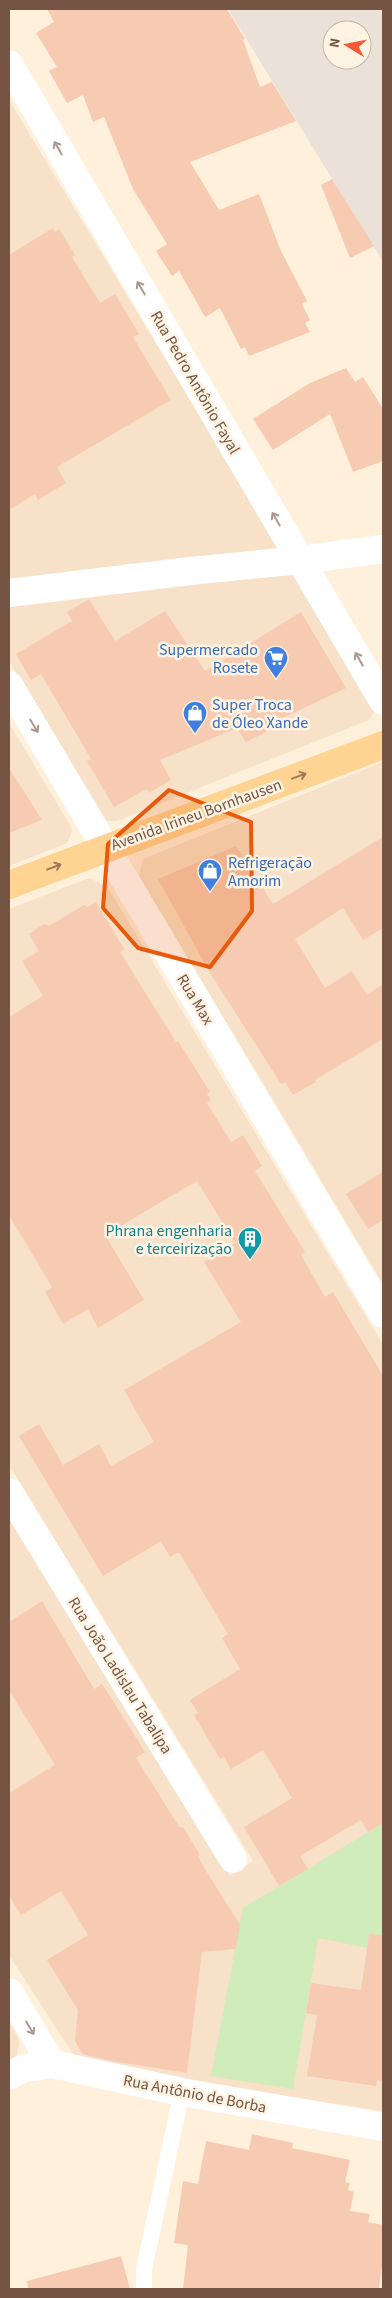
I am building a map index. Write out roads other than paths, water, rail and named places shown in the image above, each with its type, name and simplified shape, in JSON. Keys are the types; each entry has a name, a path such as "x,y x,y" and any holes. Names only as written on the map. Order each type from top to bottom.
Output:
{"main road":[{"name":"Avenida Irineu Bornhausen","path":"9,885 106,847 383,745"}],"street":[{"name":"Rua Pedro Antônio Fayal","path":"9,64 383,701"},
{"path":"9,593 383,549"},
{"name":"Rua Max","path":"9,684 383,1314"},
{"name":"Rua João Ladislau Tabalipa","path":"9,1492 233,1859"},
{"path":"9,1992 52,2064"},
{"name":"Rua Antônio de Borba","path":"9,2076 22,2069 52,2064 182,2092 383,2127"}],"lane":[{"path":"144,2289 144,2269 182,2092"}],"place":[{"name":"Supermercado Rosete","path":"276,679"},
{"name":"Super Troca de Óleo Xande","path":"195,734"},
{"name":"Refrigeração Amorim","path":"210,892"},
{"name":"Phrana engenharia e terceirização","path":"250,1260"}]}
